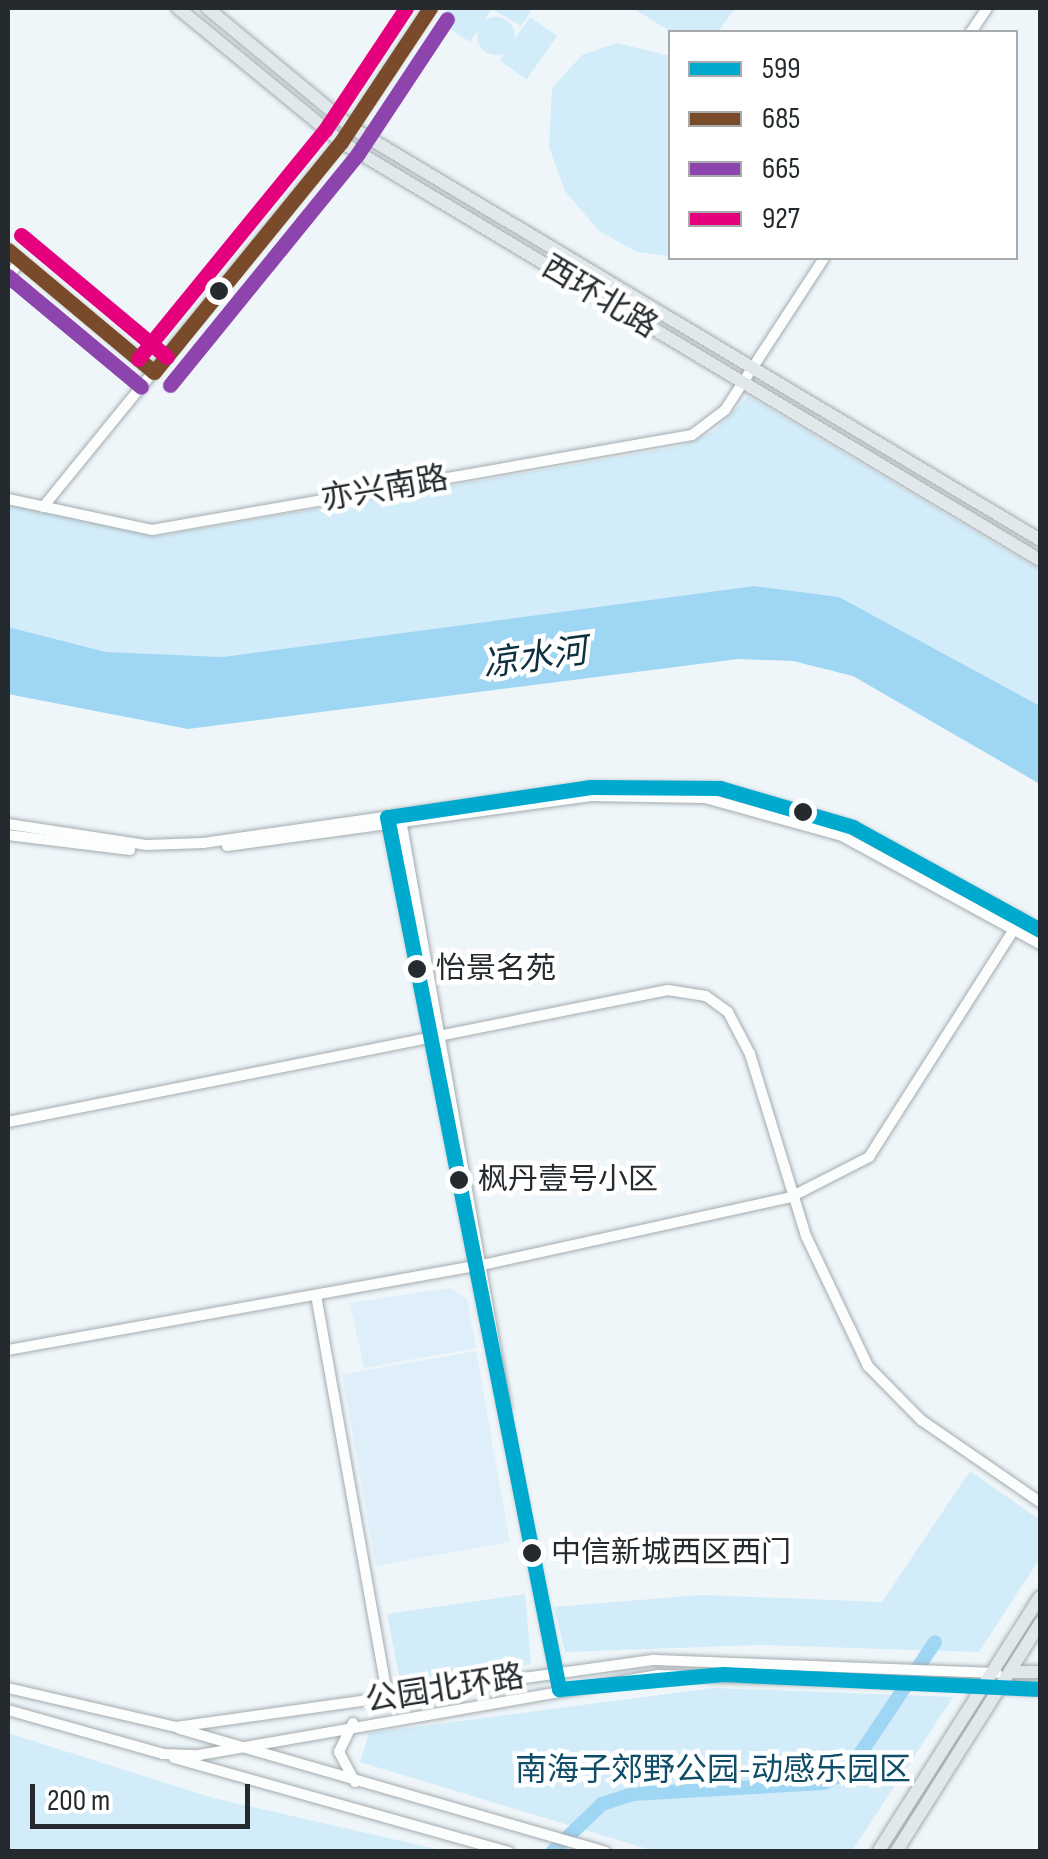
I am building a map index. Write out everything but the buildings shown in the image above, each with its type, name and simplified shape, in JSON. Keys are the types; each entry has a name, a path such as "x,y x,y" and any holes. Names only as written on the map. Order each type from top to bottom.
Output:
{"main road":[{"name":"西环北路","path":"178,8 342,142 1040,560"},
{"name":"西环北路","path":"207,8 352,128 1040,540"},
{"path":"878,1852 1040,1597"},
{"path":"896,1852 1014,1672 1040,1623"},
{"path":"1014,1672 1040,1672"},
{"path":"1004,1686 1040,1689"}],"street":[{"path":"43,507 342,142 430,8"},
{"path":"972,30 987,8"},
{"path":"8,250 154,372"},
{"name":"亦兴南路","path":"8,499 152,530 623,449 711,425 823,260"},
{"path":"8,277 20,261"},
{"path":"8,835 160,851 388,822 591,787 720,788 852,827 1040,930"},
{"path":"401,820 590,796 749,804 842,836 1040,944"},
{"path":"401,820 505,1424 559,1689"},
{"path":"8,824 147,846 388,822"},
{"path":"388,822 425,1036 477,1266"},
{"path":"8,1350 477,1266 791,1197 869,1157 1021,918"},
{"path":"8,1122 668,990 706,996 728,1012 750,1054 791,1197 887,1389 1040,1502"},
{"path":"316,1295 388,1699"},
{"name":"公园北环路","path":"176,1727 556,1673 706,1658 946,1671 1004,1686"},
{"name":"公园北环路","path":"164,1754 229,1747 658,1675 938,1683 988,1679 1014,1672"},
{"name":"公园北环路","path":"8,1688 176,1727 229,1747 606,1852"},
{"name":"公园北环路","path":"8,1710 509,1852"},
{"path":"354,1723 339,1752 356,1783"}],"shaded area":[{"path":"450,1288 467,1299 476,1348 364,1368 350,1303"},
{"path":"476,1351 510,1542 376,1566 342,1375"}],"green space":[{"path":"449,8 533,8 521,26 492,9 470,42 439,22"},
{"path":"633,8 735,8 719,30 668,30"},
{"path":"496,17 509,23 515,36 509,49 496,55 483,49 477,36 483,23"},
{"path":"530,17 557,36 527,79 500,60"},
{"path":"617,43 668,56 668,256 637,252 599,231 565,191 549,147 552,88 582,55"},
{"path":"748,396 1040,570 1040,706 839,597 754,586 223,657 106,652 8,627 8,503 158,536 681,446 714,431"},
{"path":"970,1471 1040,1520 1040,1558 979,1652 759,1645 565,1652 554,1607 701,1595 882,1602"},
{"path":"525,1594 531,1664 405,1683 399,1676 387,1614"},
{"name":"南海子郊野公园-动感乐园区","path":"714,1688 953,1697 852,1851 654,1851 360,1762 369,1733"},
{"path":"8,1733 213,1798 445,1851 8,1851"}],"water":[{"name":"凉水河","path":"754,586 839,597 1040,706 1040,784 853,676 793,661 738,659 188,729 8,694 8,627 106,652 223,657"}],"waterway":[{"path":"552,1852 602,1804 632,1794 823,1783 848,1772 935,1642"}],"transit line":[{"name":"927","path":"138,359 325,130 406,8"},
{"name":"685","path":"154,372 341,142 430,8"},
{"name":"665","path":"170,385 357,155 447,19"},
{"name":"927","path":"21,235 167,357"},
{"name":"685","path":"8,250 154,372"},
{"name":"665","path":"8,276 141,387"},
{"name":"599","path":"1040,930 853,827 720,788 591,787 387,817 559,1689 723,1674 1040,1689"}],"place":[{"name":"怡景名苑","path":"417,969"},
{"name":"枫丹壹号小区","path":"459,1180"},
{"name":"中信新城西区西门","path":"532,1553"}]}
